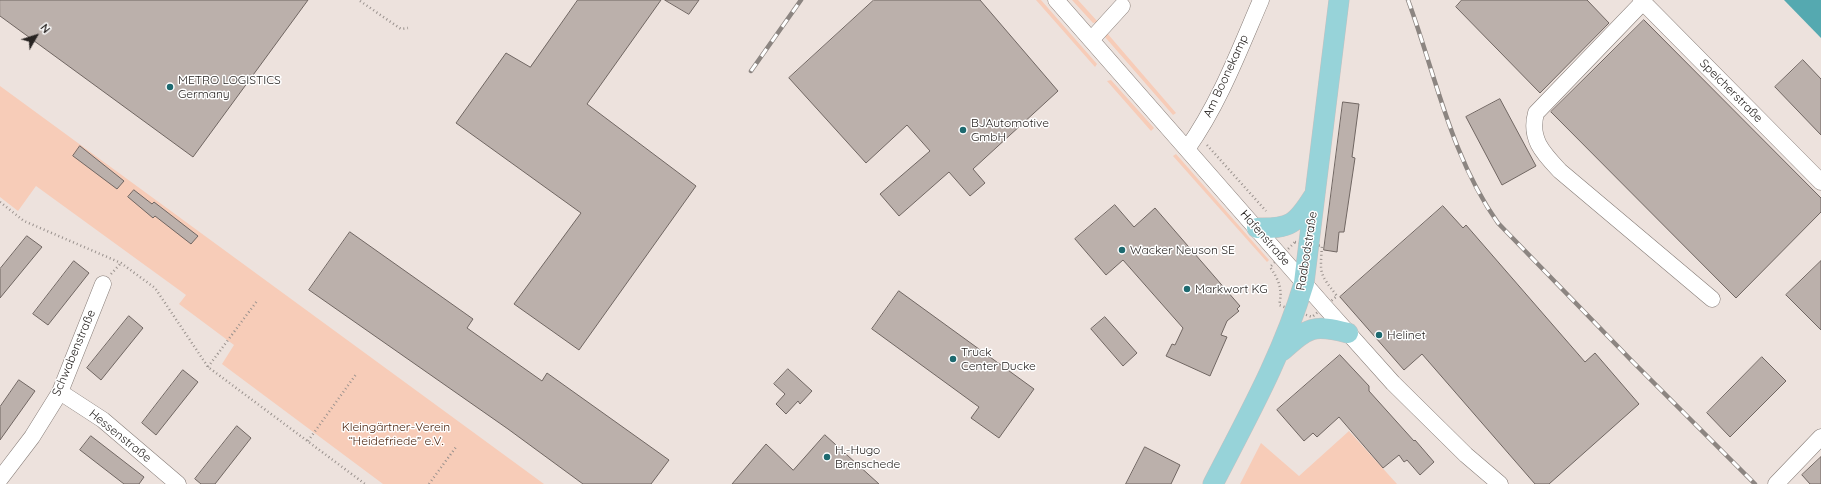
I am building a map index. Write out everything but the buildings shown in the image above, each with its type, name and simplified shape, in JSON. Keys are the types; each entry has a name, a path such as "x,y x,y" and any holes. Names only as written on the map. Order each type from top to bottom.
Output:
{"main road":[{"name":"Radbodstraße","path":"1213,484 1278,355 1296,311 1304,283 1339,0"},
{"path":"1263,221 1280,228 1291,225 1302,214 1315,194"},
{"path":"1278,355 1302,333 1308,330 1330,328 1348,333"}],"street":[{"name":"Hafenstraße","path":"1056,0 1187,149 1263,221 1304,283 1348,333 1420,411 1466,455 1500,484"},
{"name":"Am Boonekamp","path":"1187,149 1198,134 1226,79 1260,0"},
{"path":"1642,1 1536,113 1532,130 1536,141 1546,156 1560,171 1712,299"},
{"name":"Speicherstraße","path":"1642,1 1821,182"},
{"path":"1091,40 1122,6"},
{"name":"Schwabenstraße","path":"0,479 32,438 60,392 103,284"},
{"name":"Hessenstraße","path":"60,392 103,420 178,484"},
{"path":"1776,484 1821,437"}],"path":[{"path":"360,1 401,29 408,28"},
{"path":"1198,134 1262,209 1263,221"},
{"path":"0,202 24,221 120,262 155,288 208,366 366,484"},
{"path":"208,366 257,301"},
{"path":"308,441 357,374"},
{"path":"429,484 456,447"}],"green space":[{"path":"1036,0 1041,0 1097,64 1095,67"},
{"path":"1072,0 1078,0 1098,22 1093,23"},
{"path":"1107,33 1176,113 1173,115 1105,37"},
{"path":"1111,80 1154,128 1151,131 1107,81"},
{"name":"Kleingärtner-Verein “Heidefriede” e.V.","path":"0,86 544,484 383,484 222,364 234,345 179,304 186,295 36,186 18,211 0,197"},
{"path":"1176,154 1269,260 1267,262 1173,156"},
{"path":"1349,431 1397,484 1240,484 1261,443 1299,476"}],"water":[{"path":"1784,0 1821,0 1821,38"}],"railway":[{"path":"751,71 801,0"},
{"path":"1408,0 1456,143 1482,198 1498,223 1631,360 1755,484"}],"place":[{"name":"METRO LOGISTICS Germany","path":"170,87"},
{"name":"BJAutomotive GmbH","path":"963,130"},
{"name":"Wacker Neuson SE","path":"1122,250"},
{"name":"Markwort KG","path":"1187,289"},
{"name":"Helinet","path":"1379,335"},
{"name":"Truck Center Ducke","path":"953,359"},
{"name":"H.-Hugo Brenschede","path":"827,457"}]}
